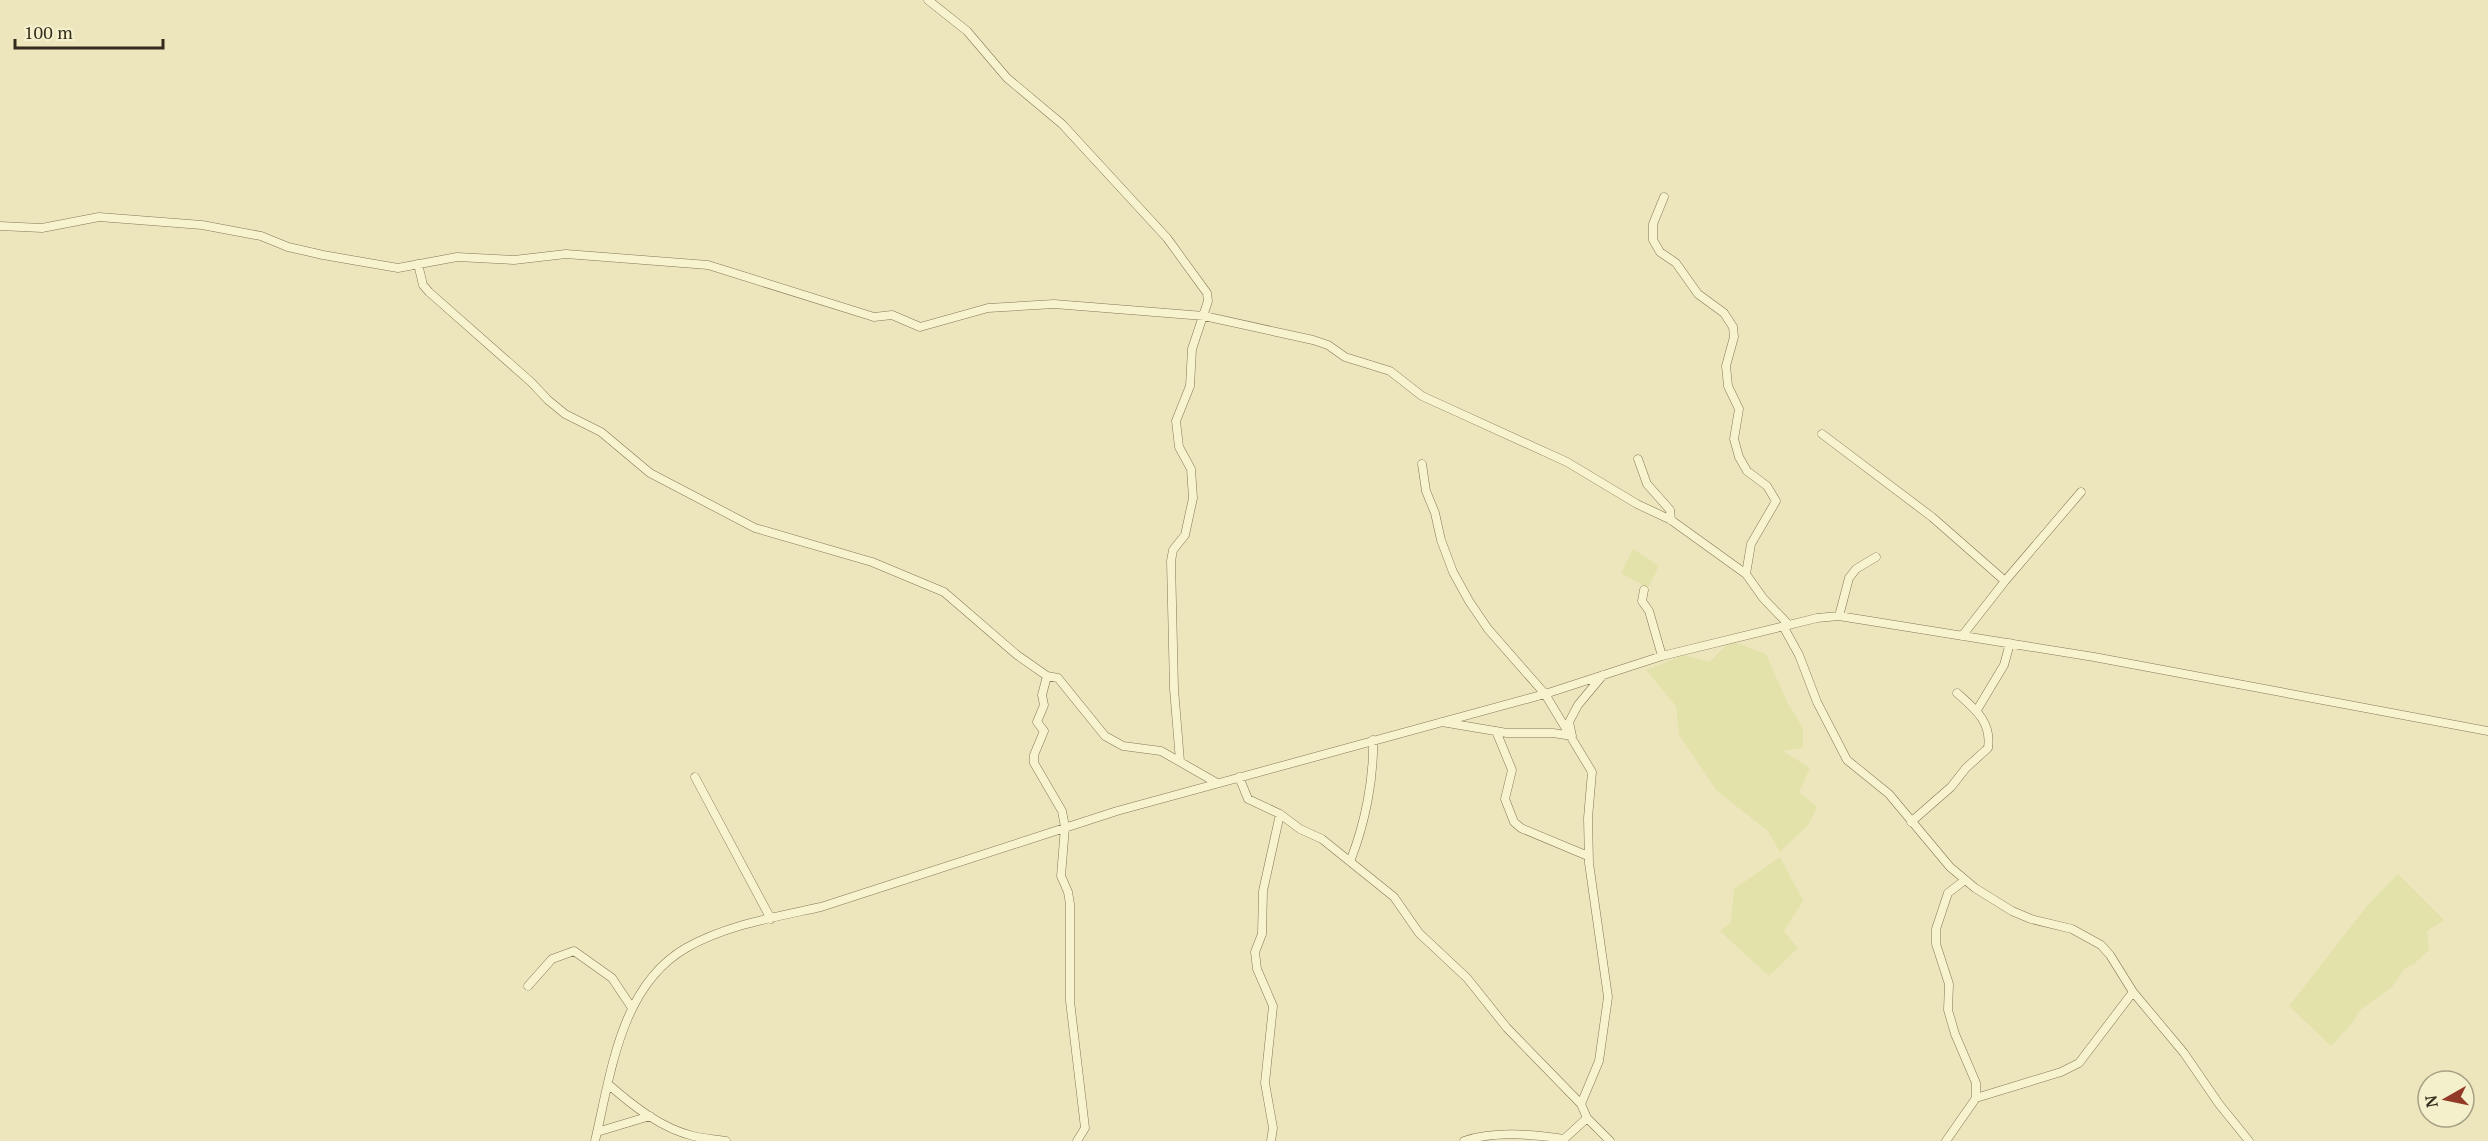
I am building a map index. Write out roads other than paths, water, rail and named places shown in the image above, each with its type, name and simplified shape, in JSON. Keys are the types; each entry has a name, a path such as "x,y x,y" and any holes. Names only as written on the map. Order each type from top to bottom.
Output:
{"street":[{"path":"928,0 967,31 1007,78 1048,110 1167,238 1207,293 1208,301 1192,350 1190,386 1176,421 1179,447 1191,469 1193,484 1185,535 1173,550 1171,561 1174,689 1180,761"},
{"path":"1664,197 1653,224 1653,240 1660,252 1676,263 1698,294 1724,313 1733,327 1734,337 1726,366 1728,386 1739,410 1734,439 1738,457 1747,471 1767,486 1776,501 1751,544 1746,574"},
{"path":"0,226 42,228 99,217 202,225 261,236 288,247 323,255 398,268 457,257 514,260 566,254 708,265 874,317 892,315 920,327 988,309 1054,304 1204,316 1294,334 1328,345 1352,359 1390,371 1422,396 1568,462 1637,504 1671,520 1746,574 1786,625 1816,702 1843,753 1856,768 1889,794 1911,822 1965,880 2012,911 2031,919 2072,929 2101,945 2110,955 2133,992 2184,1053 2219,1104 2249,1141"},
{"path":"418,264 423,285 429,292 531,382 548,400 565,414 601,432 650,473 755,528 872,562 944,592 1017,655 1047,676 1058,678 1105,736 1123,746 1154,749 1217,783"},
{"path":"1822,434 1932,517 2005,580"},
{"path":"1638,459 1647,484 1670,510 1671,520"},
{"path":"1422,464 1426,491 1453,572 1488,629 1545,694 1592,771 1588,856 1608,997 1599,1061 1581,1104"},
{"path":"1962,636 2005,580 2081,492"},
{"path":"1839,616 1849,578 1856,569 1876,557"},
{"path":"1644,590 1642,601 1649,611 1662,656"},
{"path":"595,1141 608,1084 632,1008 662,967 686,948 771,919 821,907 1065,828 1217,783 1545,694 1662,656 1786,625 1839,616 2103,658 2488,731"},
{"path":"1977,710 2004,665 2010,643"},
{"path":"1572,736 1569,722 1578,705 1603,675"},
{"path":"1047,676 1043,707 1037,722 1044,731 1034,755 1034,763 1060,805 1065,828 1061,876 1070,904 1070,1000 1085,1128 1077,1141"},
{"path":"1911,822 1951,787 1965,768 1988,748 1986,726 1977,710 1957,693"},
{"path":"1438,722 1496,731 1572,736"},
{"path":"1496,731 1512,770 1505,799 1514,822 1521,828 1588,856"},
{"path":"1351,859 1362,826 1372,763 1372,740"},
{"path":"695,777 771,919"},
{"path":"1239,777 1248,799 1280,814 1300,829 1322,839 1351,859 1394,897 1419,933 1467,978 1507,1028 1581,1104 1587,1118 1610,1141"},
{"path":"1271,1141 1273,1128 1265,1083 1273,1006 1271,996 1257,969 1254,952 1262,934 1263,891 1280,814"},
{"path":"1946,1141 1976,1098 1976,1083 1955,1034 1948,1010 1949,984 1936,944 1936,929 1948,892 1965,880"},
{"path":"528,986 552,959 574,951 612,978 632,1008"},
{"path":"1976,1098 2061,1072 2079,1063 2133,992"},
{"path":"608,1084 650,1116 694,1137 726,1141"},
{"path":"597,1132 650,1116"},
{"path":"1464,1141 1492,1136 1543,1136 1563,1140 1587,1118"}]}
